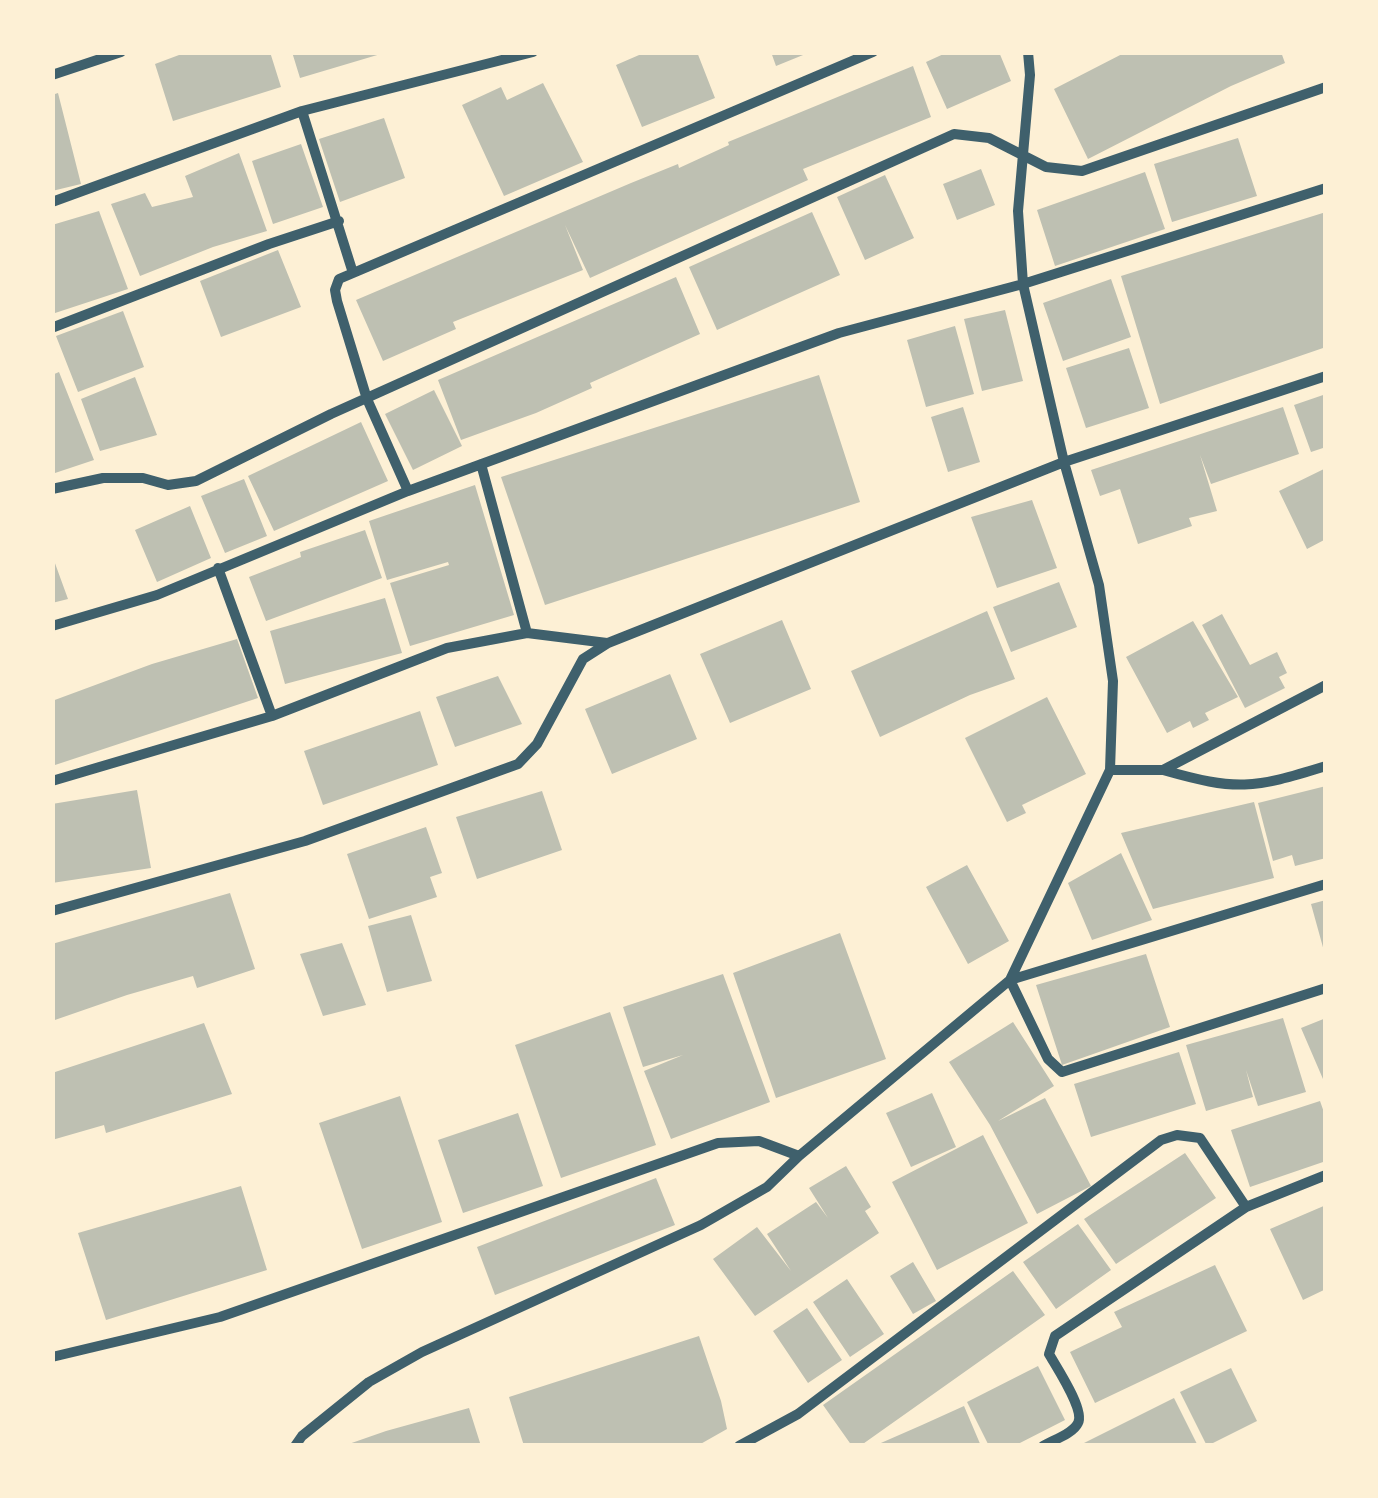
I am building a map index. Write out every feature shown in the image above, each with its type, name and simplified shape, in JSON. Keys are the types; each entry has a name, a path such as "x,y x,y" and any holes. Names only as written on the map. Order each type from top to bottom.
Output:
{"street":[{"path":"52,74 121,52"},
{"path":"52,202 302,111 534,52"},
{"path":"408,492 368,399 334,290 339,279 873,52"},
{"path":"1010,980 1110,770 1113,681 1099,585 1064,462 1023,284 1018,211 1030,75 1028,52"},
{"path":"52,489 103,478 143,478 168,485 196,481 332,414 954,134 989,138 1046,167 1082,171 1326,87"},
{"path":"302,111 354,273"},
{"path":"52,626 157,596 408,492 839,333 1023,284 1326,188"},
{"path":"54,327 339,221"},
{"path":"52,911 304,841 518,764 537,744 583,659 608,643 1064,462 1326,376"},
{"path":"481,464 527,633"},
{"path":"218,568 272,716"},
{"path":"52,781 272,716 447,648 527,633 608,643"},
{"path":"1163,770 1326,684"},
{"path":"1110,770 1163,770 1239,787 1272,783 1326,766"},
{"path":"295,1446 369,1382 422,1352 701,1226 767,1187 798,1156 1010,980 1326,884"},
{"path":"1010,980 1048,1059 1062,1072 1326,988"},
{"path":"738,1446 798,1414 1161,1140 1177,1135 1200,1138 1246,1207"},
{"path":"52,1356 220,1317 718,1143 759,1140 798,1156"},
{"path":"1043,1446 1078,1424 1080,1412 1049,1354 1055,1336 1246,1207 1326,1175"}],"building":[{"path":"187,52 270,52 281,87 173,121 155,64"},
{"path":"292,52 384,52 384,53 300,78"},
{"path":"646,52 697,52 715,98 642,127 616,65"},
{"path":"771,52 808,52 808,53 776,66"},
{"path":"948,52 999,52 1011,81 947,109 926,62"},
{"path":"1126,52 1281,52 1285,63 1088,159 1054,89"},
{"path":"913,66 931,117 803,169 808,180 590,278 565,225 583,270 453,322 456,329 383,361 356,300 631,183 678,164 679,168 729,145 728,142"},
{"path":"543,83 583,162 504,196 462,105 501,87 507,100"},
{"path":"58,93 81,184 52,191 52,95"},
{"path":"384,118 405,178 340,202 319,139"},
{"path":"1238,138 1257,196 1172,222 1154,164"},
{"path":"301,144 323,207 273,224 252,161"},
{"path":"239,153 267,231 140,276 111,204 145,193 152,207 193,197 185,176"},
{"path":"981,169 995,205 957,220 943,184"},
{"path":"1145,172 1165,229 1055,266 1037,210"},
{"path":"885,175 914,238 865,260 837,197"},
{"path":"99,211 128,289 52,314 52,225"},
{"path":"812,212 840,275 717,330 689,267"},
{"path":"1326,212 1326,347 1160,404 1121,276"},
{"path":"278,250 301,307 221,337 200,281"},
{"path":"676,277 700,334 590,383 592,388 536,413 461,440 438,380"},
{"path":"1111,279 1131,337 1063,361 1043,303"},
{"path":"1005,310 1023,381 982,391 964,319"},
{"path":"123,311 144,367 78,392 56,336"},
{"path":"955,326 974,394 926,407 907,340"},
{"path":"1129,348 1149,408 1086,428 1066,368"},
{"path":"59,372 94,460 52,474 52,375"},
{"path":"819,375 860,502 545,605 501,477"},
{"path":"135,377 157,435 100,451 81,399"},
{"path":"434,390 462,446 413,470 385,414"},
{"path":"1326,394 1326,447 1311,452 1294,405"},
{"path":"963,407 980,462 948,472 931,417"},
{"path":"1283,407 1299,454 1211,484 1200,455 1217,511 1189,518 1192,526 1138,544 1120,489 1100,496 1091,470"},
{"path":"361,422 388,481 274,531 248,476"},
{"path":"1326,468 1326,539 1307,549 1279,491"},
{"path":"244,479 267,536 225,553 201,496"},
{"path":"475,485 514,615 410,646 390,583 449,565 448,562 387,580 369,521"},
{"path":"1032,500 1057,568 997,588 971,517"},
{"path":"190,506 211,558 157,582 135,530"},
{"path":"365,530 382,578 266,621 249,577 301,557 300,552"},
{"path":"52,555 68,599 52,603"},
{"path":"1059,582 1077,627 1011,652 993,607"},
{"path":"385,598 402,653 285,684 270,631"},
{"path":"987,611 1015,679 970,695 880,737 851,671"},
{"path":"1222,614 1250,665 1277,652 1287,673 1279,677 1285,688 1245,708 1202,625"},
{"path":"782,620 811,689 730,723 700,654"},
{"path":"1193,621 1238,697 1205,713 1209,720 1193,728 1190,721 1167,733 1126,657"},
{"path":"237,639 258,698 52,766 52,701 152,664"},
{"path":"670,674 697,739 612,774 585,709"},
{"path":"498,676 522,724 455,747 436,697"},
{"path":"1047,697 1086,774 1022,805 1026,813 1007,822 965,738"},
{"path":"420,711 438,765 323,805 304,751"},
{"path":"1326,786 1326,858 1295,866 1292,855 1273,861 1258,803"},
{"path":"137,790 151,868 52,883 52,804"},
{"path":"542,791 562,850 477,879 456,817"},
{"path":"1254,802 1274,878 1153,909 1121,833"},
{"path":"426,827 442,873 430,877 437,897 369,919 347,854"},
{"path":"1121,853 1152,920 1092,940 1068,883"},
{"path":"967,865 1009,941 968,964 926,887"},
{"path":"230,893 255,969 197,988 193,976 52,1021 52,944"},
{"path":"1326,900 1326,951 1324,951 1311,904"},
{"path":"411,915 432,981 387,992 368,926"},
{"path":"840,933 886,1059 776,1098 733,973"},
{"path":"342,943 366,1005 323,1016 300,954"},
{"path":"1146,954 1170,1027 1062,1065 1036,985"},
{"path":"723,974 770,1102 671,1139 644,1071 683,1055 643,1067 623,1007"},
{"path":"610,1012 656,1145 561,1178 515,1045"},
{"path":"1283,1018 1306,1092 1258,1106 1246,1070 1253,1097 1206,1111 1186,1045"},
{"path":"1326,1018 1326,1086 1301,1028"},
{"path":"1013,1022 1054,1086 998,1121 1045,1098 1091,1186 1037,1214 990,1125 949,1062"},
{"path":"204,1023 232,1094 106,1133 104,1125 52,1140 52,1073"},
{"path":"1179,1052 1196,1104 1091,1137 1074,1084"},
{"path":"932,1093 956,1147 911,1167 886,1113"},
{"path":"400,1096 442,1222 362,1249 319,1123"},
{"path":"1320,1101 1326,1118 1326,1161 1250,1187 1231,1130"},
{"path":"518,1113 543,1186 463,1213 438,1140"},
{"path":"983,1135 1028,1223 937,1270 892,1182"},
{"path":"1185,1153 1216,1198 1116,1264 1084,1219"},
{"path":"846,1166 871,1207 865,1211 879,1233 755,1316 713,1259 757,1227 791,1271 767,1234 816,1202 828,1218 809,1188"},
{"path":"656,1178 675,1225 495,1295 477,1247"},
{"path":"241,1186 267,1270 106,1320 78,1233"},
{"path":"1326,1205 1326,1289 1303,1300 1270,1229"},
{"path":"1078,1224 1111,1270 1056,1309 1023,1262"},
{"path":"913,1262 936,1301 913,1314 890,1276"},
{"path":"1215,1265 1247,1331 1095,1403 1070,1352 1122,1327 1114,1312"},
{"path":"1013,1271 1045,1315 860,1446 852,1446 823,1405"},
{"path":"847,1279 884,1334 850,1357 813,1302"},
{"path":"807,1308 842,1360 808,1383 773,1331"},
{"path":"699,1336 727,1429 697,1446 524,1446 509,1397"},
{"path":"1038,1366 1065,1420 1014,1446 989,1446 967,1402"},
{"path":"1231,1368 1257,1421 1207,1446 1180,1392"},
{"path":"1174,1398 1198,1446 1078,1446"},
{"path":"964,1406 981,1446 874,1446 922,1425"},
{"path":"469,1408 481,1446 343,1446 386,1431"}]}
